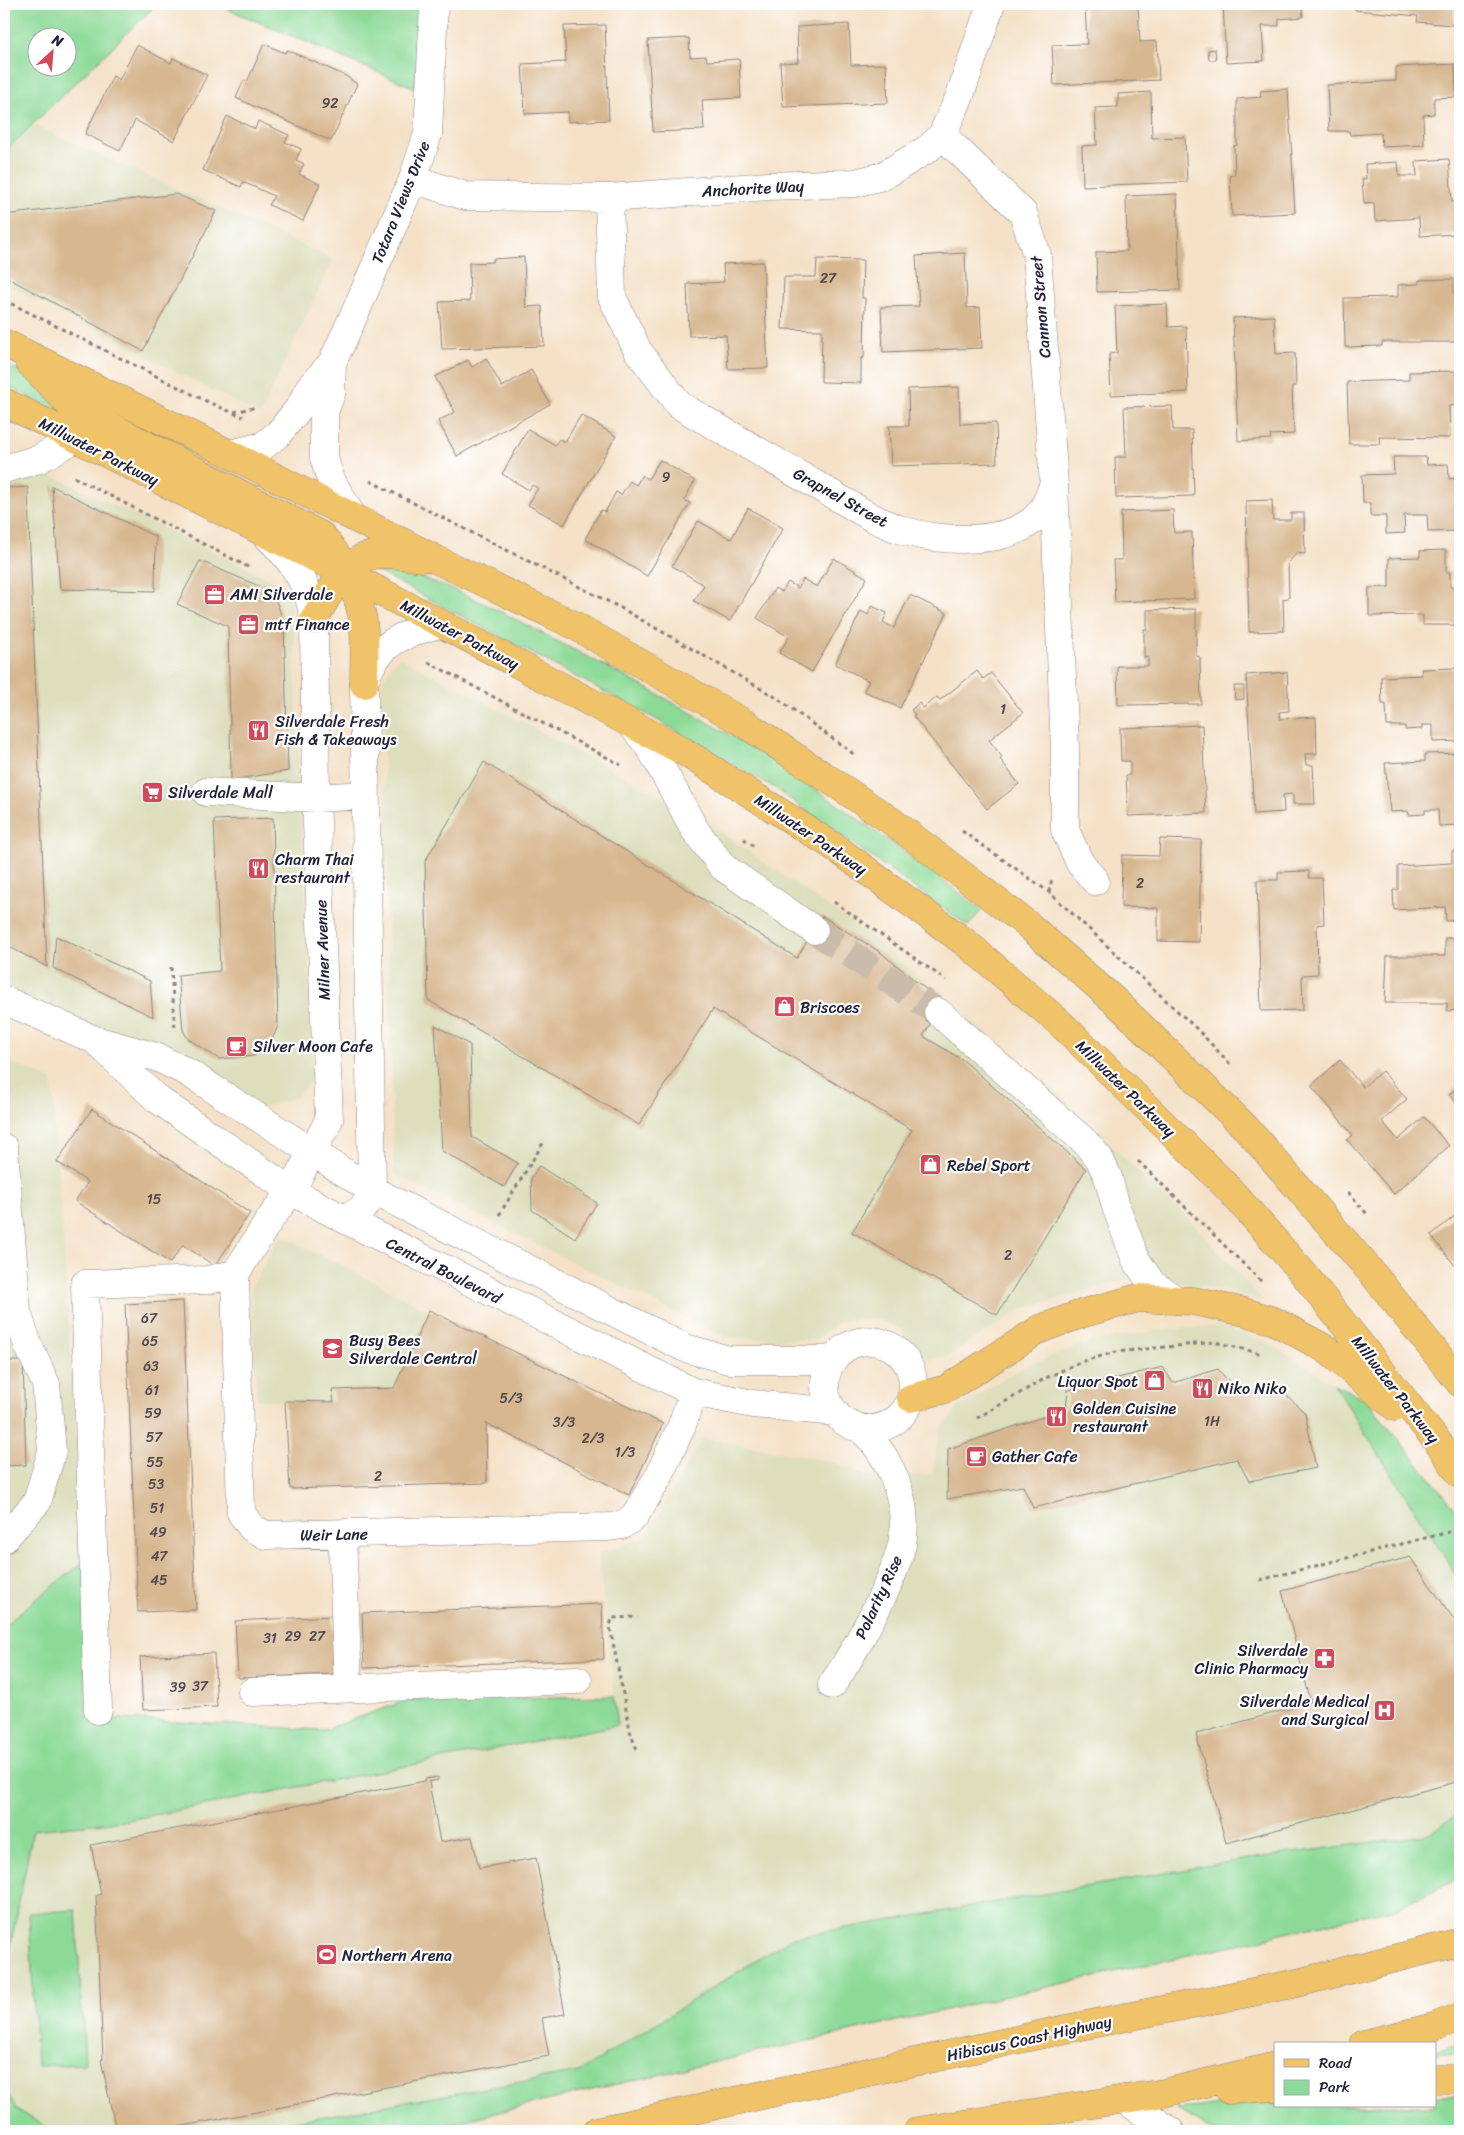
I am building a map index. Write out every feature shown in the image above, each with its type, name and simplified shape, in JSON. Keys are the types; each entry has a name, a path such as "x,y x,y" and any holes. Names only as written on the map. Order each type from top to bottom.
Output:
{"main road":[{"path":"10,346 230,454 437,560 574,625 744,723 890,820 1028,925 1116,1002 1246,1128 1373,1274 1460,1383"},
{"path":"10,346 71,406 322,536 329,544 345,573 362,616 364,684"},
{"name":"Millwater Parkway","path":"4,402 345,573 682,751 833,846 966,943 1060,1023 1229,1189 1303,1273 1440,1445 1460,1474"},
{"path":"314,620 327,597 345,573 364,558 381,555 437,560"},
{"path":"911,1398 946,1389 1049,1326 1138,1298 1193,1301 1245,1312 1300,1334 1326,1350 1440,1445"},
{"name":"Hibiscus Coast Highway","path":"597,2131 1056,2032 1293,1984 1459,1941"},
{"path":"1372,2042 1433,2027 1460,2017"},
{"path":"918,2131 1164,2093 1274,2066"},
{"path":"1436,2079 1460,2079"},
{"path":"1164,2093 1274,2087"}],"street":[{"name":"Totara Views Drive","path":"230,454 263,446 278,434 300,407 310,387 332,362 412,179 428,134 434,4"},
{"name":"Anchorite Way","path":"412,179 465,196 609,198 769,186 855,183 883,176 929,148 942,135 959,98 991,4"},
{"name":"Cannon Street","path":"942,135 1022,213 1037,255 1054,484"},
{"name":"Grapnel Street","path":"609,198 612,297 638,351 679,405 871,516 900,530 963,539 995,538 1025,527 1043,510 1054,484"},
{"name":"Totara Views Drive","path":"332,362 331,394 324,412 324,458 331,480 352,516"},
{"path":"4,469 38,459 76,438"},
{"path":"1054,484 1065,750 1065,830 1080,863 1095,881"},
{"name":"Milner Avenue","path":"266,534 296,567 312,600 314,620 316,798 329,1120 291,1191"},
{"path":"342,1218 361,1211 369,1202 372,1190 364,795 364,684 369,667 386,646 420,628 441,624"},
{"path":"632,725 651,749 695,830 723,867 814,930"},
{"path":"206,792 316,798 364,795"},
{"name":"Central Boulevard","path":"4,1000 95,1040 156,1057 186,1072 372,1190 685,1348 729,1360 833,1360"},
{"path":"938,1012 1085,1142 1099,1158 1108,1177 1116,1207 1136,1260 1152,1284 1176,1300"},
{"name":"Central Boulevard","path":"95,1040 157,1099 291,1191 342,1218 694,1392 754,1404 835,1412"},
{"path":"4,1148 17,1312 28,1345 46,1384 52,1452 37,1502 4,1539"},
{"path":"98,1710 85,1284 208,1280 235,1274 270,1218 291,1191"},
{"name":"Weir Lane","path":"235,1274 242,1513 252,1528 266,1535 608,1527 622,1525 634,1517 659,1476 682,1426 694,1392"},
{"path":"868,1341 882,1343 895,1349 905,1359 911,1371 913,1385 911,1398 905,1410 896,1420 871,1428 858,1427 845,1422 835,1412 828,1400 826,1387 827,1372 833,1360 842,1350 854,1343 868,1341"},
{"name":"Polarity Rise","path":"832,1685 883,1593 899,1556 902,1542 902,1503 895,1481 883,1454 872,1438 858,1427"},
{"path":"342,1534 348,1688"},
{"path":"252,1692 578,1680"},
{"path":"1124,2099 1170,2131"}],"path":[{"path":"4,300 210,403 233,412 266,405"},
{"path":"38,459 176,528 254,570"},
{"path":"422,659 624,767"},
{"path":"737,834 761,851"},
{"path":"826,897 948,982"},
{"path":"171,967 175,1041"},
{"path":"499,1215 545,1140"},
{"path":"1134,1156 1267,1287"},
{"path":"977,1418 1063,1370 1080,1362 1116,1352 1215,1342 1262,1354"},
{"path":"1260,1580 1449,1532"},
{"path":"636,1749 631,1735 610,1627 612,1618 638,1617"}],"shaded area":[{"path":"31,124 333,259 260,415 4,283 4,151"},
{"name":"Silverdale Mall","path":"4,453 278,583 292,595 313,1079 295,1098 260,1108 4,990"},
{"path":"399,657 688,810 870,936 1039,1077 1188,1218 1263,1301 1215,1288 1134,1277 1020,1310 946,1357 928,1359 898,1328 875,1319 840,1321 815,1340 727,1338 394,1174 382,680"},
{"path":"4,1060 52,1080 85,1561 14,1617 4,1628"},
{"name":"Busy Bees Silverdale Central","path":"280,1235 429,1310 394,1388 332,1390 334,1402 257,1400 251,1289"},
{"path":"1220,1326 1271,1344 1334,1384 1460,1581 1460,1813 1426,1835 1241,1860 793,1937 579,2072 237,2131 53,2131 17,2110 4,2087 4,1980 33,1830 123,1821 618,1725 598,1554 647,1536 703,1438 830,1461 867,1476 932,1475 940,1430 961,1404 1028,1365 1088,1342 1160,1330"}],"green space":[{"path":"4,4 157,4 4,152"},
{"path":"216,4 421,4 415,88"},
{"path":"4,363 17,370 63,409 61,413 4,384"},
{"path":"371,568 418,577 467,596 514,618 676,704 734,737 815,789 982,910 968,926 775,788 654,718"},
{"path":"1334,1384 1365,1399 1460,1514 1460,1581"},
{"path":"85,1561 86,1717 324,1730 407,1700 614,1696 618,1725 123,1821 33,1830 4,1980 4,1628 14,1617"},
{"path":"1460,1813 1460,1878 1397,1908 613,2085 419,2131 237,2131 579,2072 793,1937 1241,1860 1426,1835"},
{"path":"76,1910 85,2064 37,2066 29,1913"},
{"path":"1460,2043 1460,2055 1436,2054 1436,2052"},
{"path":"4,2087 17,2110 53,2131 4,2131"},
{"path":"1436,2096 1460,2096 1460,2131 1212,2131 1176,2109 1274,2101 1274,2108 1436,2108"}],"building":[{"path":"1223,4 1302,4 1303,17 1279,19 1279,26 1262,26 1264,61 1226,63"},
{"path":"1356,4 1455,4 1453,25 1417,22 1418,16 1355,10"},
{"path":"1138,5 1140,42 1157,41 1159,80 1054,85 1052,45 1087,44 1085,6"},
{"path":"849,24 851,65 886,64 888,103 783,107 780,63 798,62 797,27"},
{"path":"605,25 609,120 568,122 568,112 525,114 522,64 566,62 564,26"},
{"path":"689,38 690,57 706,56 707,61 739,59 741,98 702,100 704,130 653,132 648,40"},
{"path":"264,44 285,53 287,50 346,76 357,84 331,141 236,98 244,80 247,82"},
{"path":"137,45 171,63 173,58 207,75 174,141 135,120 120,151 85,134 113,76 119,80"},
{"path":"1215,49 1216,60 1209,60 1208,50"},
{"path":"1455,64 1456,97 1434,98 1434,114 1423,115 1424,145 1382,147 1381,133 1350,135 1349,131 1329,131 1327,85 1396,81 1396,67"},
{"path":"1288,89 1295,213 1232,216 1230,175 1235,175 1234,146 1237,145 1237,99 1261,97 1260,91"},
{"path":"1151,92 1152,138 1185,137 1187,182 1083,186 1082,146 1097,145 1095,108 1118,107 1118,94"},
{"path":"227,116 255,129 258,121 289,135 285,142 301,149 296,160 304,164 299,174 320,184 303,221 269,205 274,196 243,182 241,187 203,170"},
{"path":"1449,159 1452,202 1455,202 1457,234 1420,236 1419,218 1375,221 1374,203 1364,204 1362,179 1366,179 1365,164 1398,162 1399,176 1417,176 1416,161"},
{"path":"176,194 216,211 143,351 4,276 4,215"},
{"path":"1177,194 1180,290 1097,292 1096,252 1127,251 1126,196"},
{"path":"965,253 967,308 980,307 982,348 883,352 881,307 919,306 916,256"},
{"path":"524,257 526,307 542,306 544,346 442,349 439,302 470,301 469,263 493,262 493,259"},
{"path":"817,259 863,260 862,298 865,298 864,358 861,358 861,383 821,382 822,330 782,329 784,277 816,277"},
{"path":"763,262 768,368 728,369 726,335 689,336 687,284 724,282 723,264"},
{"path":"1454,279 1454,294 1460,294 1460,342 1382,342 1382,346 1345,347 1344,298 1398,297 1398,285 1419,284 1419,280"},
{"path":"1167,304 1168,327 1186,326 1188,392 1111,395 1109,354 1117,353 1115,306"},
{"path":"1274,316 1276,354 1295,353 1296,386 1292,386 1294,434 1270,435 1271,439 1238,441 1233,318"},
{"path":"486,358 502,387 531,370 550,404 457,456 438,421 455,412 435,377 468,360 472,367"},
{"path":"1460,371 1460,405 1449,406 1450,438 1379,437 1380,444 1349,444 1347,382 1409,380 1409,372"},
{"path":"959,387 960,424 996,423 997,463 891,466 889,426 909,426 908,389"},
{"path":"1172,406 1173,430 1192,430 1194,496 1116,498 1115,457 1126,457 1124,407"},
{"path":"581,415 616,436 564,525 528,505 538,488 532,485 529,490 502,474 528,429 555,445 559,439 565,442"},
{"path":"1393,457 1426,457 1427,465 1448,464 1449,479 1460,478 1460,531 1428,532 1427,515 1404,515 1405,533 1386,534 1386,516 1370,516 1370,503 1363,503 1362,475 1394,474"},
{"path":"660,460 695,481 684,500 690,503 647,576 585,539 601,510 605,512 616,492 621,495 630,481 636,485 642,475 648,479"},
{"path":"52,486 156,537 155,591 60,589"},
{"path":"28,487 47,967 4,944 4,488"},
{"path":"1272,500 1273,520 1291,520 1291,513 1304,513 1305,554 1297,553 1288,563 1289,598 1283,599 1284,631 1249,632 1246,501"},
{"path":"748,508 783,528 730,621 694,601 704,585 672,566 698,521 731,539"},
{"path":"1173,510 1174,533 1192,532 1194,599 1115,602 1113,560 1122,560 1121,512"},
{"path":"1446,550 1446,572 1450,572 1450,587 1460,587 1460,625 1423,625 1423,615 1369,616 1369,588 1389,587 1389,558 1420,557 1420,551"},
{"path":"834,558 867,578 812,672 779,653 789,637 757,618 775,588 782,592 788,582 798,588 803,579 817,587"},
{"path":"200,561 273,592 284,623 288,771 231,780 228,626 177,604"},
{"path":"910,595 947,613 900,708 864,691 869,681 835,664 861,611 868,615 872,606 887,613 883,622 894,628"},
{"path":"1196,609 1196,656 1200,657 1201,704 1118,705 1117,666 1148,666 1148,657 1144,658 1144,629 1147,629 1147,610"},
{"path":"1459,668 1460,741 1433,742 1433,725 1422,725 1422,729 1405,730 1405,726 1387,726 1386,704 1382,704 1381,677 1422,675 1421,669"},
{"path":"977,671 983,679 991,673 1023,713 989,740 1002,757 1000,759 1019,784 987,809 913,716 915,715 911,710 919,703 923,708 937,697 940,700"},
{"path":"1287,672 1289,711 1279,712 1280,719 1316,717 1317,754 1305,754 1306,765 1313,765 1315,804 1293,804 1293,794 1283,795 1284,812 1254,814 1246,675"},
{"path":"1234,686 1244,686 1244,699 1235,700"},
{"path":"1202,725 1206,813 1128,816 1126,775 1130,775 1130,761 1121,761 1120,728"},
{"path":"1460,753 1460,825 1439,826 1438,810 1425,810 1425,814 1409,815 1408,811 1390,812 1385,763 1425,761 1425,754"},
{"path":"484,762 797,958 822,916 880,952 943,1003 923,1036 963,1060 1086,1169 997,1315 852,1232 912,1130 713,1009 639,1125 428,1000 425,861"},
{"path":"273,818 278,1026 269,1047 254,1056 219,1059 188,1039 183,1030 178,975 220,971 214,820"},
{"path":"1160,839 1201,840 1199,942 1158,941 1158,908 1121,907 1122,855 1159,856"},
{"path":"1452,851 1460,851 1460,920 1446,921 1445,907 1394,910 1393,890 1398,890 1398,866 1452,863"},
{"path":"1309,871 1309,878 1322,878 1324,924 1317,925 1318,974 1302,975 1303,1010 1261,1011 1257,880 1278,880 1278,872"},
{"path":"56,936 150,981 153,1017 53,968"},
{"path":"1445,938 1460,938 1460,1010 1447,1011 1447,1003 1385,1003 1387,956 1445,956"},
{"path":"435,1025 470,1045 472,1137 518,1163 504,1187 442,1151"},
{"path":"1340,1060 1363,1087 1382,1071 1407,1099 1382,1121 1398,1140 1424,1117 1449,1146 1394,1194 1347,1140 1353,1135 1311,1086"},
{"path":"1460,1084 1460,1108 1449,1095"},
{"path":"92,1109 250,1213 215,1266 183,1245 170,1263 75,1201 88,1182 57,1162"},
{"path":"539,1166 597,1203 575,1238 532,1210 531,1178"},
{"path":"1456,1215 1460,1220 1460,1272 1431,1235"},
{"path":"183,1301 196,1610 138,1612 125,1304"},
{"path":"429,1310 663,1424 629,1495 486,1423 487,1483 290,1489 285,1401 334,1402 332,1390 394,1388"},
{"path":"4,1361 23,1361 26,1465 4,1466"},
{"path":"1163,1367 1173,1383 1218,1369 1240,1394 1276,1385 1305,1413 1316,1468 1249,1481 1237,1459 1033,1508 1023,1486 947,1499 948,1449 1066,1409 1068,1390"},
{"path":"1410,1557 1460,1628 1460,1781 1226,1843 1196,1734 1311,1703 1282,1591"},
{"path":"602,1604 604,1659 364,1668 362,1613"},
{"path":"332,1616 335,1674 238,1678 235,1621"},
{"path":"214,1653 217,1707 143,1710 140,1657"},
{"name":"Northern Arena","path":"438,1777 438,1780 429,1782 440,1842 472,1837 479,1868 536,1858 565,2014 542,2018 549,2056 157,2131 116,2131 101,2060 103,2059 96,1896 101,1894 91,1845"}],"tunnel":[{"path":"814,930 938,1012"}],"place":[{"name":"AMI Silverdale","path":"214,594"},
{"name":"mtf Finance","path":"249,624"},
{"name":"Silverdale Fresh Fish & Takeaways","path":"259,730"},
{"name":"Silverdale Mall","path":"152,792"},
{"name":"Charm Thai restaurant","path":"259,868"},
{"name":"Briscoes","path":"784,1007"},
{"name":"Silver Moon Cafe","path":"237,1046"},
{"name":"Rebel Sport","path":"931,1165"},
{"name":"Busy Bees Silverdale Central","path":"333,1349"},
{"name":"Liquor Spot","path":"1154,1381"},
{"name":"Niko Niko","path":"1202,1388"},
{"name":"Golden Cuisine restaurant","path":"1057,1417"},
{"name":"Gather Cafe","path":"976,1456"},
{"name":"Silverdale Clinic Pharmacy","path":"1324,1659"},
{"name":"Silverdale Medical and Surgical","path":"1385,1710"},
{"name":"Northern Arena","path":"326,1955"}]}
